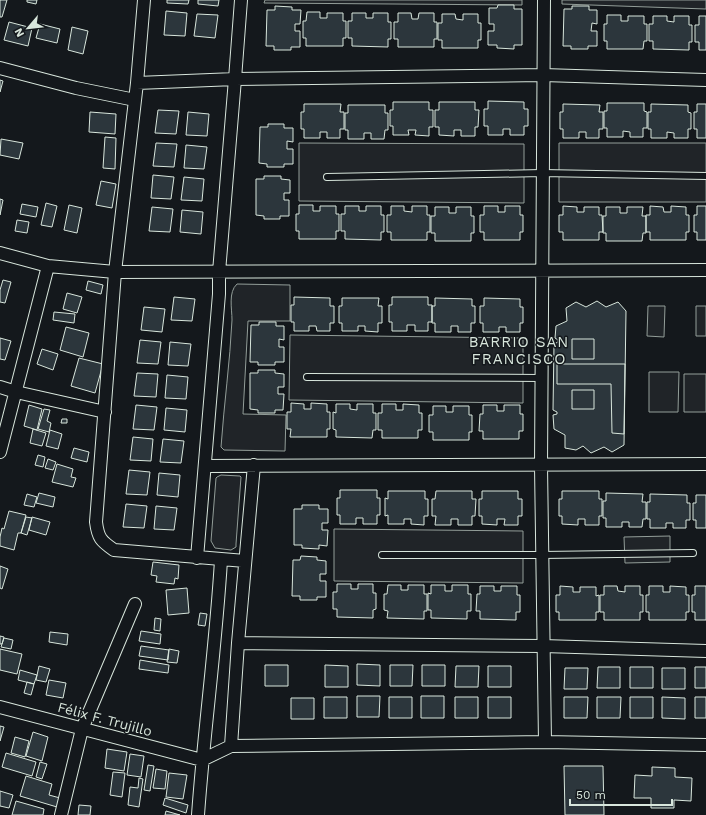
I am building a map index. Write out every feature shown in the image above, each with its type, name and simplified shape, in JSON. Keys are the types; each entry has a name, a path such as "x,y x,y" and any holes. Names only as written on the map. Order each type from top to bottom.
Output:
{"street":[{"path":"144,0 137,83 115,272 96,522 98,534 102,542 114,550 245,561"},
{"path":"197,558 219,294 218,272 236,78 241,0"},
{"path":"544,0 541,466 545,742"},
{"path":"0,68 76,88 135,100"},
{"path":"137,83 236,78 543,75 706,80"},
{"path":"0,253 48,266 115,272 706,270"},
{"path":"0,452 48,266"},
{"path":"0,387 105,412"},
{"path":"205,466 541,466 706,464"},
{"path":"231,746 238,643 254,465"},
{"path":"198,815 221,560"},
{"path":"62,815 82,729 135,604"},
{"path":"238,643 543,646 706,650"},
{"name":"Félix F. Trujillo","path":"0,707 202,760"},
{"path":"202,760 231,746 545,742 706,745"}],"lane":[{"path":"327,177 542,173 706,176"},
{"path":"307,377 541,378"},
{"path":"382,555 693,553"}],"shaded area":[{"path":"265,0 522,0 522,5 264,3"},
{"path":"562,0 706,0 706,9 562,4"},
{"path":"299,143 524,144 524,203 299,201"},
{"path":"559,143 706,143 706,202 559,202"},
{"path":"237,284 290,285 290,321 248,321 243,414 286,415 285,451 224,450 221,447 231,336 231,296 234,287"},
{"path":"648,306 665,306 664,337 647,336"},
{"path":"696,306 706,306 706,336 696,336"},
{"path":"290,335 523,338 523,403 289,400"},
{"path":"649,372 679,372 678,412 649,412"},
{"path":"684,374 706,374 706,412 684,412"},
{"path":"221,475 241,477 236,547 231,550 215,548 211,541 216,478"},
{"path":"334,529 523,531 523,583 334,581"},
{"path":"670,536 670,562 625,563 624,537"}],"building":[{"path":"0,0 7,0 2,17 0,17"},
{"path":"27,0 37,0 36,4 27,2"},
{"path":"167,0 189,0 188,4 167,3"},
{"path":"198,0 219,0 218,6 198,4"},
{"path":"498,5 514,5 514,9 522,9 522,45 514,45 514,49 497,48 497,45 488,45 488,31 494,31 494,24 489,24 489,8 497,8"},
{"path":"275,6 292,7 292,10 301,10 300,24 295,24 295,31 300,31 300,47 291,47 291,50 274,50 274,46 266,46 267,10 275,10"},
{"path":"572,6 589,6 589,10 597,10 597,24 592,23 591,31 597,31 597,46 588,46 588,49 571,49 571,46 563,46 564,9 572,9"},
{"path":"166,11 187,13 185,36 164,35"},
{"path":"307,12 320,12 320,18 327,18 327,13 343,13 343,21 346,21 346,38 343,38 343,46 306,46 306,38 303,38 303,21 306,21"},
{"path":"352,13 366,13 366,18 373,18 373,13 388,13 388,22 391,22 391,39 388,39 388,47 352,46 352,38 348,38 348,21 352,21"},
{"path":"398,13 411,13 412,19 418,19 419,13 434,13 434,22 437,22 437,39 434,39 434,47 398,47 398,39 394,39 394,22 398,22"},
{"path":"197,14 218,15 215,38 194,36"},
{"path":"442,14 455,14 456,19 463,20 463,14 478,14 478,23 481,23 481,40 478,40 478,48 442,48 442,40 438,40 438,23 442,23"},
{"path":"607,15 621,15 621,21 628,21 628,16 644,16 644,24 647,24 647,41 644,41 643,49 607,49 607,41 604,41 604,24 607,24"},
{"path":"653,16 667,16 667,21 674,22 674,16 689,16 689,25 692,25 692,42 689,42 689,50 653,49 653,41 649,41 649,24 653,24"},
{"path":"699,16 706,16 706,50 699,50 699,42 695,42 695,25 699,25"},
{"path":"9,22 32,28 28,46 4,40"},
{"path":"40,24 60,29 57,43 36,38"},
{"path":"72,27 88,31 83,54 68,50"},
{"path":"0,80 3,81 0,92"},
{"path":"488,101 524,102 524,109 528,109 528,126 524,126 524,135 510,135 510,129 503,129 503,135 488,135 488,126 484,126 484,109 488,109"},
{"path":"393,102 429,102 429,110 433,110 433,127 429,127 429,136 415,135 416,130 408,130 409,135 393,135 393,126 390,126 390,110 393,110"},
{"path":"439,102 475,102 475,110 479,110 478,127 475,127 475,136 461,136 461,130 454,130 454,136 439,135 439,127 435,127 435,110 439,110"},
{"path":"607,103 644,103 644,111 647,112 647,128 643,128 643,137 630,137 630,132 623,131 623,137 607,137 607,128 604,128 604,111 607,111"},
{"path":"304,104 341,104 340,112 344,112 344,129 340,129 340,138 327,138 327,132 320,132 320,138 304,138 304,129 301,129 301,112 304,112"},
{"path":"563,104 600,105 599,112 603,112 603,129 599,129 599,138 586,138 586,132 579,132 579,138 563,138 563,129 560,129 560,112 563,112"},
{"path":"651,104 688,105 688,112 691,113 691,129 688,129 688,138 674,138 674,133 667,132 667,138 651,138 651,129 648,129 648,112 651,112"},
{"path":"697,104 706,104 706,138 697,138 697,129 694,129 694,112 697,112"},
{"path":"348,105 385,105 385,113 388,113 388,130 385,130 384,139 371,139 371,133 364,133 364,139 348,139 348,130 345,130 345,113 348,113"},
{"path":"158,110 179,111 176,134 155,133"},
{"path":"90,112 116,114 115,134 89,132"},
{"path":"188,112 209,114 207,136 186,135"},
{"path":"268,124 284,124 284,128 293,128 293,142 287,141 287,149 293,149 293,164 284,164 284,167 267,167 267,164 259,163 260,127 268,127"},
{"path":"105,137 116,138 115,169 103,168"},
{"path":"1,139 23,143 19,159 0,155"},
{"path":"156,143 177,144 174,167 153,166"},
{"path":"186,145 207,147 204,169 184,168"},
{"path":"153,175 174,177 171,199 151,198"},
{"path":"264,176 281,176 281,179 290,180 290,193 284,193 284,200 289,200 289,216 280,216 280,219 264,219 264,216 256,215 256,179 264,179"},
{"path":"184,177 204,179 202,201 181,200"},
{"path":"101,181 116,184 112,208 96,205"},
{"path":"0,199 3,200 0,215"},
{"path":"46,203 57,206 52,227 41,225"},
{"path":"22,204 38,207 36,217 20,214"},
{"path":"69,205 82,208 77,233 64,230"},
{"path":"299,205 313,205 313,211 320,211 320,206 336,206 336,214 339,214 339,231 336,231 336,239 299,239 299,231 296,231 296,214 299,214"},
{"path":"345,206 359,206 359,211 366,211 366,206 381,206 381,215 384,215 384,232 381,232 381,240 345,239 345,231 341,231 341,214 345,214"},
{"path":"391,206 404,206 404,211 412,212 412,206 427,206 427,215 430,215 430,232 427,232 427,240 391,240 391,232 387,232 387,215 391,215"},
{"path":"484,206 498,206 498,212 505,212 505,206 520,206 520,215 523,215 523,232 520,232 520,240 484,240 484,232 480,232 480,215 484,215"},
{"path":"563,206 577,207 577,212 584,212 584,207 599,207 599,215 602,215 603,232 599,232 599,240 563,240 563,232 559,232 559,215 563,215"},
{"path":"650,206 663,207 664,212 671,212 671,206 686,207 686,215 689,215 689,232 686,232 686,240 650,240 650,232 646,232 646,215 650,215"},
{"path":"697,206 706,206 706,240 697,240 697,232 694,232 694,215 697,215"},
{"path":"152,207 173,209 170,232 149,231"},
{"path":"435,207 449,207 449,213 456,213 456,207 471,207 471,216 474,216 474,233 471,233 471,241 435,241 435,233 431,233 431,216 435,216"},
{"path":"606,207 620,207 620,213 627,213 627,207 643,207 642,216 646,216 646,233 643,233 642,241 606,241 606,233 603,233 603,216 606,216"},
{"path":"182,210 203,212 201,234 180,232"},
{"path":"17,220 29,222 27,233 15,231"},
{"path":"3,280 11,282 5,303 0,302 0,290"},
{"path":"88,281 103,285 101,294 86,290"},
{"path":"67,293 82,297 77,313 63,309"},
{"path":"174,297 195,299 192,321 171,320"},
{"path":"294,297 330,298 330,306 334,306 334,323 330,323 330,331 317,331 316,326 309,326 309,331 294,331 294,322 291,322 291,305 294,305"},
{"path":"392,297 428,297 428,305 432,305 432,322 428,322 428,331 415,331 415,325 407,325 407,331 392,331 392,322 389,322 389,305 392,305"},
{"path":"342,298 379,298 378,306 382,306 382,323 378,323 378,332 365,331 365,326 358,326 358,331 342,331 342,323 339,323 339,306 342,306"},
{"path":"435,298 472,299 472,306 475,306 475,323 471,323 471,332 458,332 458,326 451,326 451,332 435,332 435,323 432,323 432,306 435,306"},
{"path":"484,298 520,299 520,307 523,307 523,323 520,323 520,332 506,332 506,327 499,327 499,332 483,332 483,323 480,323 480,306 484,306"},
{"path":"597,301 606,307 618,302 626,311 624,445 612,452 604,447 591,453 583,446 576,450 565,448 565,435 554,429 553,415 557,414 557,412 553,410 554,344 558,342 555,338 556,326 567,321 566,308 576,302 586,307"},
{"path":"144,307 165,309 162,332 141,330"},
{"path":"54,312 75,314 74,323 53,320"},
{"path":"259,322 276,322 276,326 284,326 284,340 279,339 279,347 284,347 284,362 275,362 275,365 258,365 258,362 250,362 251,325 259,325"},
{"path":"66,327 89,333 83,357 60,350"},
{"path":"0,338 11,341 5,360 0,359"},
{"path":"572,339 594,339 594,359 572,359"},
{"path":"140,340 161,342 158,364 137,363"},
{"path":"170,342 191,344 188,366 168,365"},
{"path":"42,349 58,354 53,370 37,364"},
{"path":"79,358 103,364 95,393 71,386"},
{"path":"557,364 625,364 624,434 612,433 611,384 557,384"},
{"path":"258,370 275,370 275,373 284,374 284,387 278,387 278,394 284,394 283,410 275,410 275,413 258,413 258,410 250,409 250,373 258,373"},
{"path":"137,373 158,374 156,397 134,396"},
{"path":"167,375 188,377 186,399 165,398"},
{"path":"572,390 594,390 594,409 572,409"},
{"path":"291,403 304,404 304,409 311,409 311,403 327,404 327,412 330,412 330,429 327,429 327,437 290,437 291,429 287,429 287,412 291,412"},
{"path":"336,404 350,404 350,409 357,410 357,404 373,404 373,413 376,413 376,430 373,430 372,438 336,437 336,430 333,429 333,412 336,413"},
{"path":"382,404 396,404 396,410 403,410 403,404 419,405 419,413 422,413 422,430 418,430 418,438 382,438 382,430 378,430 378,413 382,413"},
{"path":"29,405 42,409 37,430 24,426"},
{"path":"136,405 157,407 154,430 133,429"},
{"path":"483,405 497,405 497,411 504,411 504,405 520,405 520,414 523,414 523,431 519,431 519,439 483,439 483,431 479,431 480,414 483,414"},
{"path":"433,406 446,406 446,412 453,412 453,406 469,406 469,415 472,415 472,432 469,432 469,440 433,440 433,432 429,432 429,415 433,415"},
{"path":"166,408 187,410 185,432 164,430"},
{"path":"44,409 50,410 47,421 51,423 49,432 38,429"},
{"path":"62,419 67,419 67,423 61,423"},
{"path":"33,429 46,433 42,446 30,443"},
{"path":"50,430 62,434 58,449 46,446"},
{"path":"133,437 153,439 151,461 130,460"},
{"path":"163,439 184,441 181,463 160,462"},
{"path":"74,448 89,452 87,462 71,458"},
{"path":"38,455 45,457 43,467 35,465"},
{"path":"48,459 56,462 53,470 45,468"},
{"path":"57,464 73,469 71,477 76,478 73,487 52,482"},
{"path":"129,470 150,472 147,495 126,494"},
{"path":"159,473 180,475 178,497 157,495"},
{"path":"340,490 377,490 377,498 380,498 380,515 377,515 377,524 363,524 363,518 356,518 356,524 340,524 340,515 337,515 337,498 340,498"},
{"path":"388,491 425,491 425,499 428,499 428,516 424,516 424,525 411,524 411,519 404,519 404,524 388,524 388,515 385,516 385,498 388,499"},
{"path":"436,491 472,491 472,499 476,499 475,516 472,516 472,525 458,525 458,519 451,519 451,525 435,525 436,516 432,516 432,499 435,499"},
{"path":"482,491 518,491 518,499 522,499 522,516 518,516 518,525 504,525 505,519 497,519 497,525 482,524 482,516 479,516 479,499 482,499"},
{"path":"562,491 599,491 599,499 602,499 602,516 599,516 599,525 585,525 585,519 578,519 578,525 562,524 562,516 559,516 559,499 562,499"},
{"path":"39,493 55,497 53,507 36,503"},
{"path":"606,493 643,494 642,502 646,502 646,519 643,519 642,527 629,527 629,522 622,522 622,527 606,527 606,518 603,518 603,501 606,501"},
{"path":"27,494 37,497 34,507 24,505"},
{"path":"650,494 687,495 687,503 690,503 690,520 686,520 686,528 673,528 673,523 666,523 666,528 650,528 650,519 647,519 647,502 650,502"},
{"path":"696,495 706,495 706,528 696,528 696,520 693,520 693,503 696,503"},
{"path":"126,504 147,506 144,528 123,527"},
{"path":"302,505 319,505 319,509 328,509 328,523 322,523 322,530 328,530 327,546 319,545 319,549 302,548 302,545 294,545 294,509 302,509"},
{"path":"156,506 177,508 174,530 154,529"},
{"path":"9,511 26,515 21,533 18,533 14,550 0,546 2,528 4,529"},
{"path":"26,517 32,518 27,535 21,533"},
{"path":"32,517 50,522 46,535 29,530"},
{"path":"301,556 317,557 317,560 326,561 326,574 320,574 320,581 326,581 326,597 317,597 317,600 300,600 300,596 292,596 293,560 300,560"},
{"path":"153,562 179,565 178,579 175,578 174,584 156,582 157,576 151,575"},
{"path":"0,566 8,569 2,589 0,588"},
{"path":"337,584 351,584 351,589 358,589 358,584 373,584 373,593 376,593 376,609 373,610 373,618 337,617 337,609 333,609 333,592 337,592"},
{"path":"388,585 401,585 401,590 408,590 408,585 424,585 424,594 427,594 427,611 424,611 424,619 387,618 388,611 384,610 384,594 387,594"},
{"path":"431,585 445,585 445,591 452,591 452,585 468,585 468,594 471,594 471,611 467,611 467,619 431,618 431,610 428,610 428,593 431,594"},
{"path":"480,586 494,586 494,591 501,591 501,586 517,586 517,595 520,595 520,612 516,612 516,620 480,619 480,611 476,611 477,594 480,594"},
{"path":"560,586 573,587 573,592 580,592 580,587 596,587 596,596 599,595 599,612 596,612 596,620 559,620 559,612 556,612 556,595 560,595"},
{"path":"604,586 617,586 618,591 625,592 625,586 640,586 640,595 643,595 643,612 640,612 640,620 604,620 604,612 600,612 600,595 604,595"},
{"path":"649,586 663,586 663,592 670,592 670,586 686,587 686,595 689,595 689,612 686,612 686,620 649,620 649,612 646,612 646,595 649,595"},
{"path":"695,586 706,586 706,620 695,620 695,612 692,612 692,595 695,595"},
{"path":"187,588 189,613 168,615 166,590"},
{"path":"200,613 207,614 205,626 198,625"},
{"path":"155,618 161,619 160,631 154,630"},
{"path":"141,631 161,634 160,644 139,641"},
{"path":"50,632 68,634 67,645 49,642"},
{"path":"0,636 4,637 2,644 0,644"},
{"path":"4,638 13,640 11,649 1,647"},
{"path":"141,646 169,650 168,660 139,656"},
{"path":"0,649 22,654 17,674 0,670"},
{"path":"169,649 179,651 177,663 167,662"},
{"path":"140,660 169,665 168,673 139,669"},
{"path":"357,664 380,665 380,686 357,685"},
{"path":"265,665 288,665 288,686 265,686"},
{"path":"325,665 348,666 348,687 325,687"},
{"path":"390,665 413,665 412,686 390,686"},
{"path":"422,665 445,665 445,686 422,686"},
{"path":"39,666 50,669 46,682 36,680"},
{"path":"456,666 479,666 478,687 455,687"},
{"path":"488,666 511,666 511,687 488,687"},
{"path":"598,667 620,667 620,688 597,688"},
{"path":"630,667 653,667 653,688 630,688"},
{"path":"695,667 706,667 706,688 695,688"},
{"path":"565,668 588,668 587,689 564,689"},
{"path":"662,668 685,668 685,689 662,689"},
{"path":"20,670 37,675 34,684 18,680"},
{"path":"49,680 66,683 63,698 46,695"},
{"path":"27,682 34,684 31,695 24,693"},
{"path":"357,696 380,696 379,717 357,717"},
{"path":"421,696 444,696 444,718 421,718"},
{"path":"324,697 347,697 347,718 324,718"},
{"path":"389,697 412,697 412,718 389,718"},
{"path":"455,697 478,697 478,718 455,718"},
{"path":"488,697 511,697 511,718 488,718"},
{"path":"564,697 588,697 587,718 564,718"},
{"path":"597,697 621,697 620,718 597,718"},
{"path":"630,697 653,697 653,718 630,718"},
{"path":"662,697 685,698 685,719 662,718"},
{"path":"695,697 706,697 706,718 695,718"},
{"path":"291,698 314,698 314,719 291,719"},
{"path":"0,726 4,727 0,741"},
{"path":"33,732 48,737 42,761 26,756"},
{"path":"15,737 29,741 25,757 11,753"},
{"path":"107,749 127,752 124,771 105,768"},
{"path":"6,753 36,762 32,776 2,767"},
{"path":"130,754 144,756 141,777 127,775"},
{"path":"40,762 47,764 42,779 36,777"},
{"path":"148,765 154,766 150,791 144,790"},
{"path":"564,766 603,766 604,815 565,815"},
{"path":"652,767 675,768 675,777 692,778 691,801 674,800 674,808 651,808 651,798 634,798 635,775 652,776"},
{"path":"156,769 167,771 165,789 153,788"},
{"path":"113,772 125,773 122,797 110,795"},
{"path":"169,773 187,775 183,799 166,797"},
{"path":"26,776 52,784 49,795 60,798 57,807 20,796"},
{"path":"139,778 143,779 139,807 128,805 130,787 138,788"},
{"path":"0,791 13,795 9,808 0,806"},
{"path":"165,798 188,805 186,813 163,805"},
{"path":"16,801 44,809 43,815 12,815"},
{"path":"79,805 91,806 90,815 78,815"},
{"path":"166,811 180,815 165,815"}],"district":[{"name":"BARRIO SAN FRANCISCO","path":"519,350"}]}
